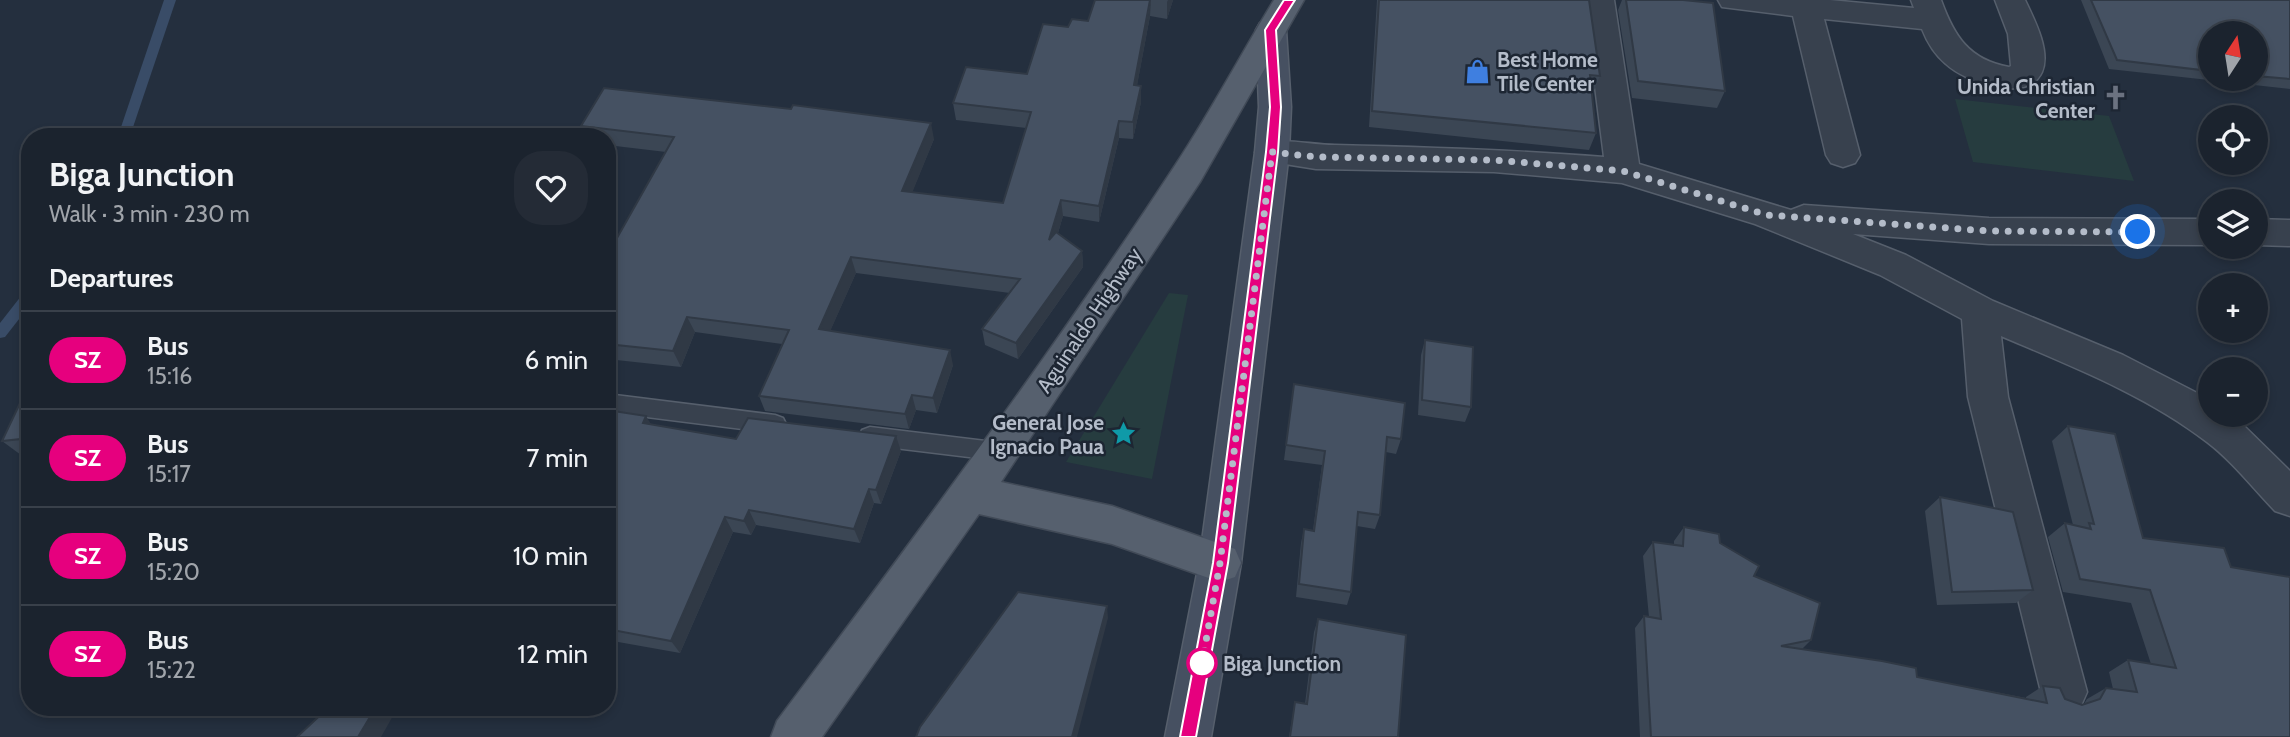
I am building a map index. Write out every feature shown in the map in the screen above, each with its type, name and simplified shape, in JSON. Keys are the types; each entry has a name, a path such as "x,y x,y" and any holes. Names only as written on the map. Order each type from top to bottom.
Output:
{"main road":[{"path":"1188,737 1220,563 1272,152 1276,10"},
{"name":"Aguinaldo Highway","path":"794,737 1002,452 1194,164 1226,113 1276,10"},
{"path":"971,495 1057,510 1112,525 1220,563"}],"street":[{"path":"1599,0 1623,171"},
{"path":"1733,0 1929,10 1943,43 1966,65 1986,76 2014,79 2027,70 2028,50 2024,30 2010,0"},
{"path":"1805,4 1843,155"},
{"path":"1272,152 1316,157 1494,160 1623,171 1767,215 1894,265 1980,311 2109,366 2187,407 2223,431 2290,498"},
{"path":"1767,215 1989,231 2198,232"},
{"path":"2268,232 2290,233"},
{"path":"1980,311 1988,397 2064,692"}],"lane":[{"path":"616,404 798,427"},
{"path":"852,433 1002,452"}],"green space":[{"path":"1955,99 2109,116 2134,181 1973,162"},
{"path":"1169,293 1188,295 1152,479 1066,462"}],"building":[{"path":"1095,0 1150,0 1134,85 1141,86 1133,122 1119,121 1099,206 1061,200 1049,240 1056,232 1082,251 1016,343 982,329 1020,279 851,257 819,329 950,350 933,398 912,395 905,414 759,396 789,330 687,317 673,351 616,345 616,238 674,137 616,130 616,128 581,126 604,88 791,109 793,105 931,123 902,191 1003,203 1031,112 953,103 966,67 1027,74 1043,24 1068,27 1072,19 1088,21"},
{"name":"Best Home Tile Center","path":"1379,0 1589,0 1600,76 1590,75 1596,133 1372,111"},
{"path":"1626,0 1713,3 1725,91 1638,81"},
{"path":"2091,0 2290,0 2290,79 2268,77 2268,21 2198,21 2198,70 2117,60"},
{"path":"1425,340 1473,347 1471,407 1422,400"},
{"path":"1294,384 1405,403 1401,439 1387,437 1380,515 1358,512 1351,592 1299,584 1304,529 1314,531 1325,451 1286,445"},
{"path":"21,401 21,439 2,441"},
{"path":"616,411 646,416 643,423 736,439 748,418 896,436 876,490 869,489 854,529 749,510 744,521 725,517 671,641 616,631"},
{"path":"2068,426 2115,434 2143,538 2224,548 2231,567 2290,577 2290,737 1651,737 1644,616 1661,619 1653,542 1683,546 1684,527 1719,534 1720,543 1759,566 1754,576 1820,603 1811,640 1781,646 1916,668 1917,677 2047,703 2043,686 2060,688 2065,699 2082,705 2100,699 2106,688 2137,692 2128,660 2176,668 2150,590 2080,579 2065,523 2091,529 2089,523 2094,524"},
{"path":"1940,497 2013,512 2033,590 1952,592"},
{"path":"1018,592 1107,606 1072,737 916,737 920,727"},
{"path":"1318,619 1406,635 1398,737 1290,737 1295,702 1307,704"},
{"path":"319,716 371,716 358,737 297,737"}],"waterway":[{"path":"127,128 170,0"},
{"path":"0,333 21,306"}],"bus line":[{"name":"SZ","path":"1188,737 1220,563 1272,152 1275,107 1270,30 1289,0"}],"place":[{"name":"Best Home Tile Center","path":"1477,71"},
{"name":"Unida Christian Center","path":"2115,98"},
{"name":"General Jose Ignacio Paua","path":"1124,434"},
{"name":"Biga Junction","path":"1202,663"}],"route":[{"path":"1202,663 1220,563 1240,417 1272,152 1316,157 1494,160 1623,171 1767,215 1989,231 2138,232"}]}
